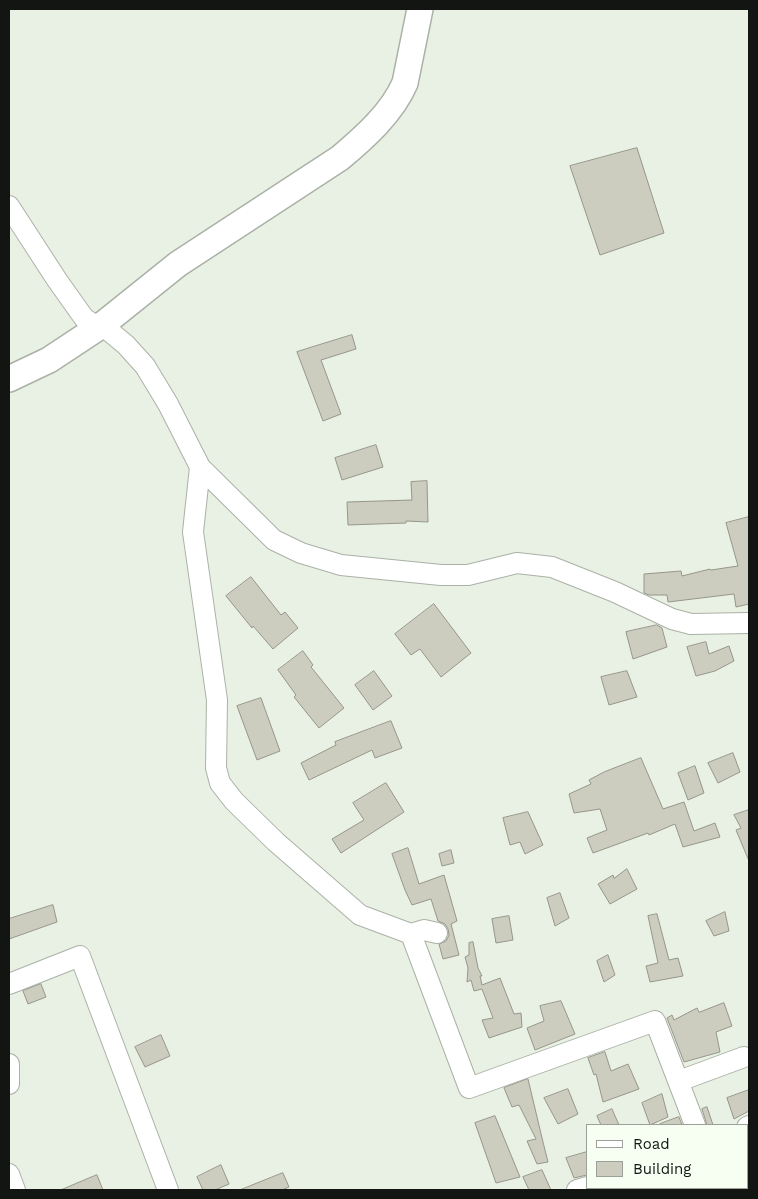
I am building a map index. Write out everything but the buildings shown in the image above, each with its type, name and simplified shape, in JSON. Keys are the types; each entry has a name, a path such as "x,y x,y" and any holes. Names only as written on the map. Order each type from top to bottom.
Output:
{"main road":[{"path":"9,379 48,360 102,325 178,264 340,158 358,143 392,107 401,92 405,83 420,9"}],"street":[{"path":"9,206 84,318 91,323 102,325 145,366 168,404 200,467 274,540 301,554 341,565 442,575 468,575 517,563 552,567 615,592 672,619 691,624 749,623"},
{"path":"200,467 193,532 217,700 216,768 220,783 234,801 276,842 360,915 411,934 424,930 437,933"},
{"path":"411,934 469,1088 655,1021 694,1124"},
{"path":"9,984 80,956 168,1190"},
{"path":"679,1082 744,1057"},
{"path":"9,1064 9,1084"},
{"path":"9,1174 15,1190"}]}
